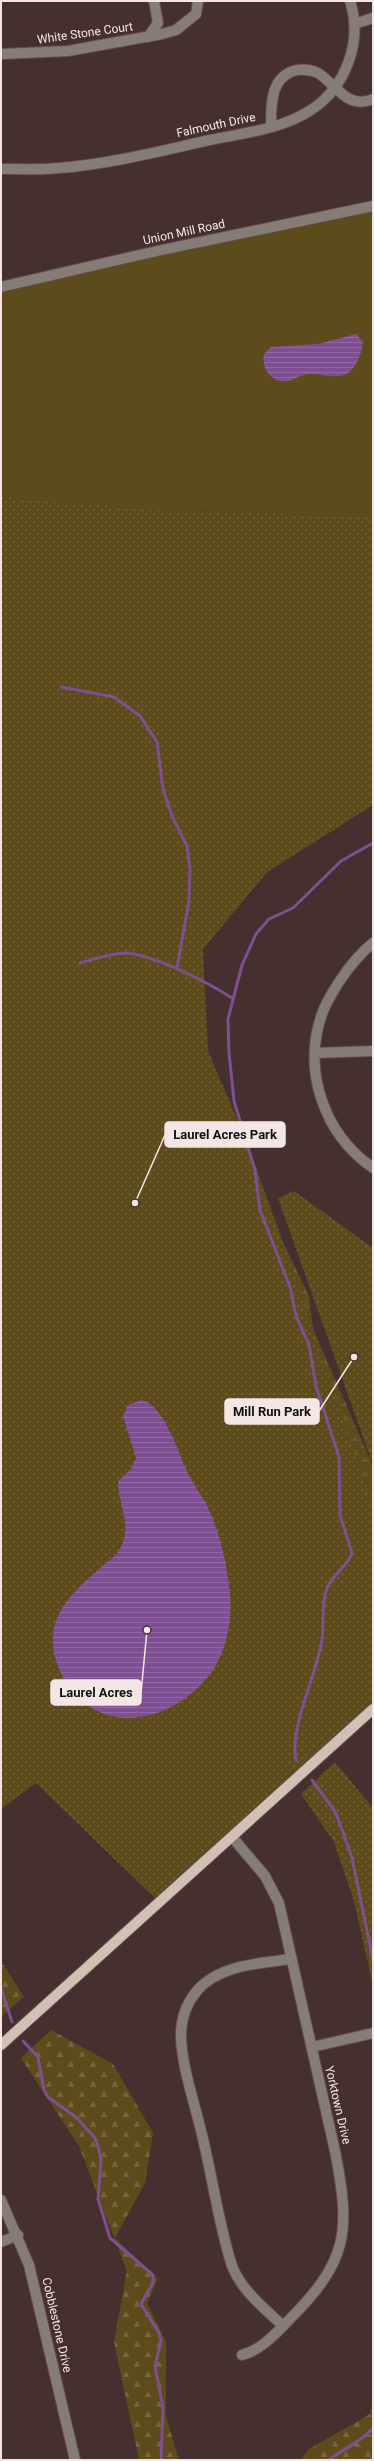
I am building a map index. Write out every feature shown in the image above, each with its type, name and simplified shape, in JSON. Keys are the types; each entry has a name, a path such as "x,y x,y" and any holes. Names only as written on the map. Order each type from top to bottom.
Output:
{"main road":[{"path":"1,2045 373,1709"}],"street":[{"name":"White Stone Court","path":"148,37 158,23 154,1"},
{"name":"White Stone Court","path":"1,54 68,52 148,37 176,30 196,14 198,1"},
{"name":"Falmouth Drive","path":"1,169 45,169 85,165 271,127 312,109 334,88 349,64 354,40 354,24 350,1"},
{"path":"354,24 373,18"},
{"path":"271,127 273,93 276,86 288,74 300,70 312,70 328,80 334,88 345,97 358,102 373,99"},
{"name":"Union Mill Road","path":"1,286 156,251 373,206"},
{"path":"373,943 349,967 328,1000 318,1026 315,1053 319,1090 328,1118 345,1143 373,1168"},
{"path":"315,1053 373,1051"},
{"name":"Yorktown Drive","path":"232,1837 270,1884 279,1903 312,2047 340,2180 344,2232 337,2256 326,2277 283,2326 256,2350 242,2355"},
{"path":"283,2326 251,2296 237,2278 232,2266 193,2097 181,2033 185,2011 190,2001 196,1992 213,1979 235,1968 292,1959"},
{"path":"312,2047 373,2034"},
{"name":"Cobblestone Drive","path":"1,2200 18,2235 29,2265 75,2460"},
{"path":"1,2242 18,2235"}],"green space":[{"path":"373,207 373,517 157,510 1,497 1,287"},
{"path":"1,497 157,510 373,517 373,805 267,872 203,949 208,1051 246,1140 291,1265 373,1508 373,1709 160,1903 36,1783 1,1809"},
{"path":"294,1191 373,1248 373,1465 278,1198"},
{"path":"268,1211 309,1296 313,1329 373,1466 373,1669"},
{"path":"335,1762 373,1808 373,1986 354,1901 334,1842 301,1794"},
{"path":"1,1961 24,1997 1,2017"},
{"path":"51,2030 113,2064 153,2133 145,2183 115,2238 158,2279 147,2303 166,2342 166,2417 179,2460 139,2460 114,2342 127,2271 79,2146 21,2058"},
{"path":"373,2398 373,2460 301,2460 309,2449 370,2414"}],"shaded area":[{"path":"356,334 363,342 360,355 352,369 341,376 308,374 288,381 282,381 277,380 268,374 264,364 264,354 271,347 318,344"},
{"path":"141,1400 148,1403 155,1409 168,1428 188,1473 205,1502 215,1524 225,1559 230,1594 230,1611 224,1647 217,1663 204,1682 187,1697 168,1708 148,1716 126,1718 106,1714 87,1705 70,1688 56,1662 53,1645 53,1633 56,1621 67,1601 84,1583 115,1556 121,1547 124,1538 125,1522 118,1481 131,1469 136,1458 123,1416 128,1405"}],"waterway":[{"path":"61,687 114,697 140,716 157,742 163,789 172,816 187,846 190,868 189,901 177,968"},
{"path":"296,1760 296,1733 322,1640 325,1594 333,1578 347,1562 352,1553 340,1515 339,1457 316,1386 309,1345 296,1316 290,1287 260,1210 255,1170 234,1101 229,1053 228,1019 242,965 256,934 269,919 293,908 341,861 373,843"},
{"path":"80,963 114,954 125,953 137,955 150,958 180,970 232,998"},
{"path":"312,1780 336,1813 352,1858 373,1960"},
{"path":"1,1988 12,2022"},
{"path":"23,2041 38,2057 44,2090 48,2097 77,2118 95,2138 101,2160 98,2199 110,2238 153,2275 153,2283 141,2304 159,2333 161,2341 155,2366 163,2408 161,2460"},
{"path":"329,2460 363,2438 373,2428"}],"place":[{"name":"Laurel Acres Park","path":"135,1203"},
{"name":"Mill Run Park","path":"354,1357"},
{"name":"Laurel Acres","path":"147,1630"}]}
